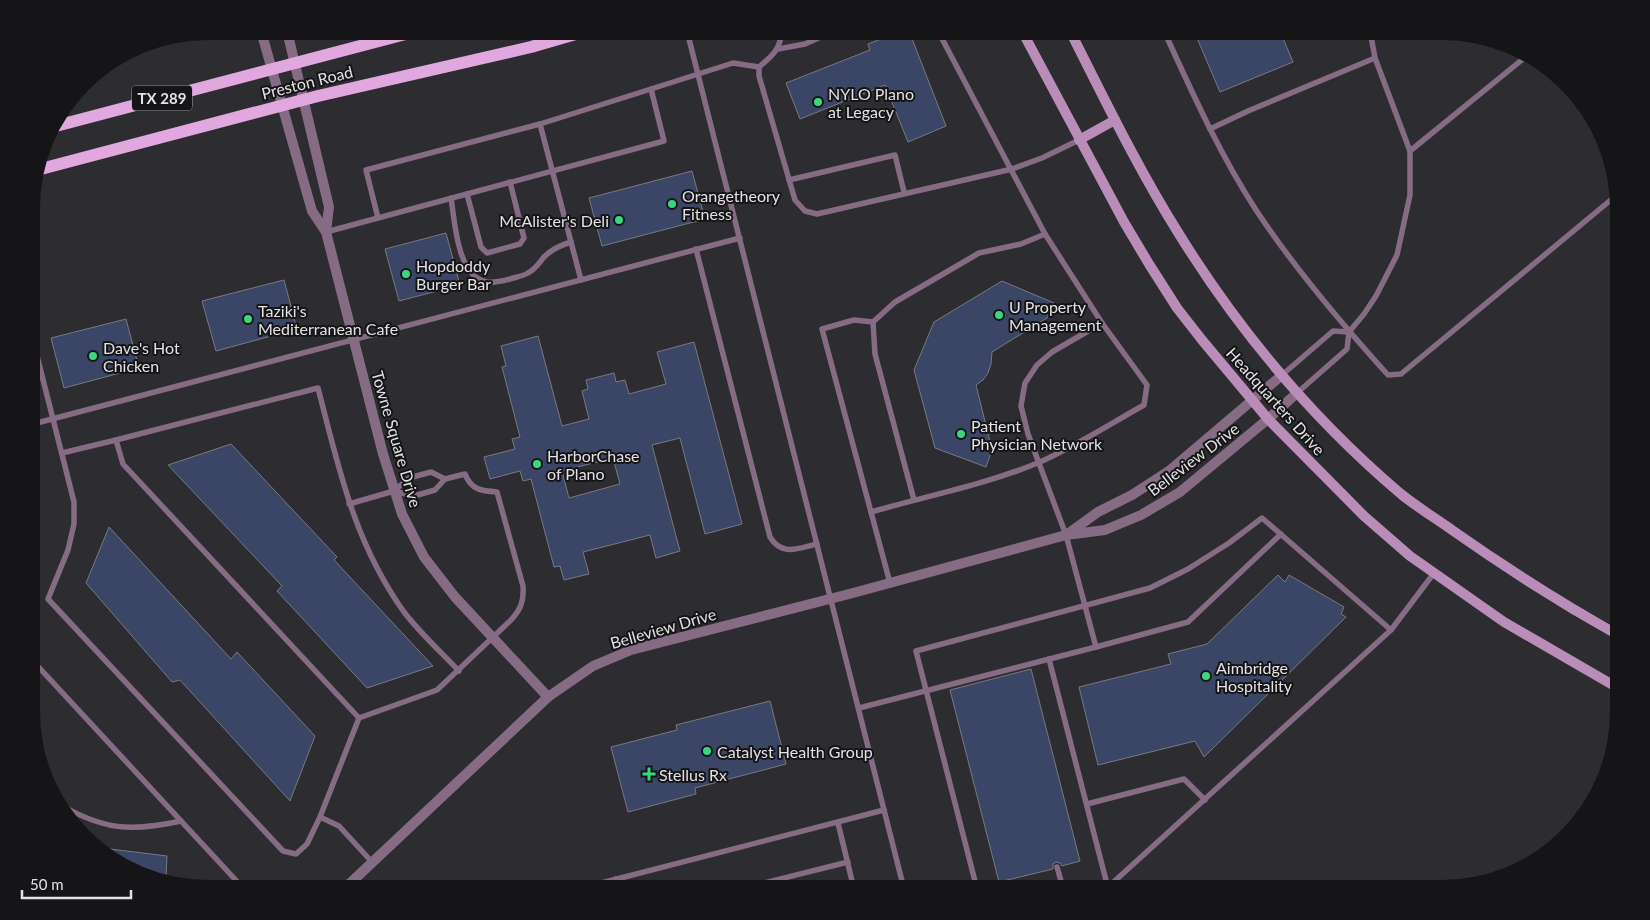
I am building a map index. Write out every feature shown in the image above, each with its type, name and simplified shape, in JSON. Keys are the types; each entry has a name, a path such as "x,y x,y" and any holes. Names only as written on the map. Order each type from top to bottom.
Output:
{"main road":[{"name":"Preston Road","path":"63,124 383,40"},
{"name":"Preston Road","path":"45,168 281,105 553,40"},
{"name":"Headquarters Drive","path":"1027,40 1124,222 1177,308 1268,419 1364,516 1410,556 1504,622 1610,683"},
{"name":"Headquarters Drive","path":"1075,40 1115,120 1179,235 1239,322 1297,392 1361,458 1402,496 1476,547 1610,630"},
{"path":"1080,140 1115,120"}],"street":[{"name":"Towne Square Drive","path":"264,40 312,211 326,232 383,454 402,514 424,557 455,597 548,697"},
{"name":"Towne Square Drive","path":"288,40 329,207 326,232"},
{"name":"Belleview Drive","path":"1066,535 1098,512 1132,495 1169,471 1282,375"},
{"name":"Belleview Drive","path":"353,880 548,697 594,666 631,650 1066,535 1105,530 1141,516 1180,492 1268,419 1297,392"}],"lane":[{"path":"690,40 860,708 902,880"},
{"path":"758,67 778,49 781,40"},
{"path":"778,49 805,44 814,40"},
{"path":"871,512 988,479 1040,462 1144,405 1147,386 1102,323 1045,234 943,40"},
{"path":"1168,40 1210,129 1256,209 1303,276 1349,332 1388,375 1401,374 1610,201"},
{"path":"1297,392 1347,349 1349,332 1376,296 1397,255 1410,195 1410,151 1375,58 1372,40"},
{"path":"1210,129 1375,58"},
{"path":"1410,151 1521,61"},
{"path":"378,218 366,170 540,124 733,63 758,67"},
{"path":"758,67 795,200 805,211 817,214 904,192 1012,169 1042,158 1080,140"},
{"path":"326,232 664,141 652,89"},
{"path":"540,124 580,280"},
{"path":"789,180 895,155 904,192"},
{"path":"467,194 481,247 487,253 520,244 524,238 510,182"},
{"path":"451,198 462,258 467,269 474,276 486,282 502,281 528,274 537,268 545,256 554,248 571,242"},
{"path":"890,583 822,329 854,320 873,322 895,302 979,253 1021,244 1045,234"},
{"path":"40,422 740,238"},
{"path":"696,250 770,537 781,549 793,550 817,544"},
{"path":"873,322 875,354 914,500"},
{"path":"1096,647 1066,535 1028,434 1021,406 1025,383 1037,365 1052,352 1102,323"},
{"path":"1282,375 1333,331 1349,332"},
{"path":"40,367 74,502 74,524 68,550 48,598 283,851 296,854 307,844 320,816 359,718 437,690 521,610 524,597 523,586 497,492 482,491 468,482 465,474 445,478 431,472 409,478 394,491 349,504"},
{"path":"62,453 318,388 349,504 358,530 390,590 405,613 459,670"},
{"path":"116,440 123,464 359,718"},
{"path":"394,491 414,496 435,490 445,478"},
{"path":"975,880 916,651 1150,588 1188,569 1230,543 1262,518 1391,630"},
{"path":"860,708 1188,622 1280,534"},
{"path":"1116,880 1391,630 1434,573"},
{"path":"1049,659 1105,880"},
{"path":"40,670 236,880"},
{"path":"1086,804 1184,779 1205,800"},
{"path":"612,880 884,810"},
{"path":"74,813 106,826 136,829 181,821"},
{"path":"320,816 339,826 372,862"},
{"path":"838,822 852,880"},
{"path":"776,880 848,862"},
{"path":"1057,868 1061,880"}],"building":[{"name":"NYLO Plano at Legacy","path":"878,40 913,40 946,126 908,142 885,85 800,119 786,83 870,50 868,44"},
{"path":"1198,40 1284,40 1293,62 1220,92"},
{"path":"692,171 705,219 602,246 589,198"},
{"path":"446,233 460,285 399,301 385,249"},
{"path":"284,280 297,329 216,351 202,301"},
{"path":"1002,281 1054,303 1047,318 992,352 988,373 976,385 992,450 986,467 935,448 914,370 934,322"},
{"path":"126,319 139,368 64,388 51,338"},
{"name":"HarborChase of Plano","path":"538,336 562,426 589,419 582,391 588,389 586,380 614,373 616,382 625,380 629,394 666,384 657,352 694,342 742,524 705,534 680,438 652,445 680,551 656,558 650,535 583,552 589,574 564,580 560,566 554,567 531,479 523,481 520,471 490,479 484,457 515,449 512,439 520,437 502,367 506,366 501,346","holes":["613,458 620,484 569,498 562,471"]},
{"path":"231,444 337,557 334,560 433,666 367,688 277,591 282,586 168,465"},
{"path":"109,527 231,659 237,652 315,736 290,801 180,680 172,682 86,583"},
{"name":"Aimbridge Hospitality","path":"1278,575 1285,582 1289,575 1344,607 1341,614 1346,617 1204,757 1195,741 1098,765 1079,687 1171,664 1168,654 1207,644"},
{"path":"1031,669 1080,861 1062,866 1056,862 1053,864 1053,869 1007,880 998,880 950,690"},
{"path":"770,701 786,764 695,788 696,794 628,812 611,747 677,730 676,725"},
{"path":"112,849 167,856 166,874 144,867"}],"place":[{"name":"NYLO Plano at Legacy","path":"818,102"},
{"name":"Orangetheory Fitness","path":"672,204"},
{"name":"McAlister's Deli","path":"619,220"},
{"name":"Hopdoddy Burger Bar","path":"406,274"},
{"name":"U Property Management","path":"999,315"},
{"name":"Taziki's Mediterranean Cafe","path":"248,319"},
{"name":"Dave's Hot Chicken","path":"93,356"},
{"name":"Patient Physician Network","path":"961,434"},
{"name":"HarborChase of Plano","path":"537,464"},
{"name":"Aimbridge Hospitality","path":"1206,676"},
{"name":"Catalyst Health Group","path":"707,751"},
{"name":"Stellus Rx","path":"649,774"}]}
